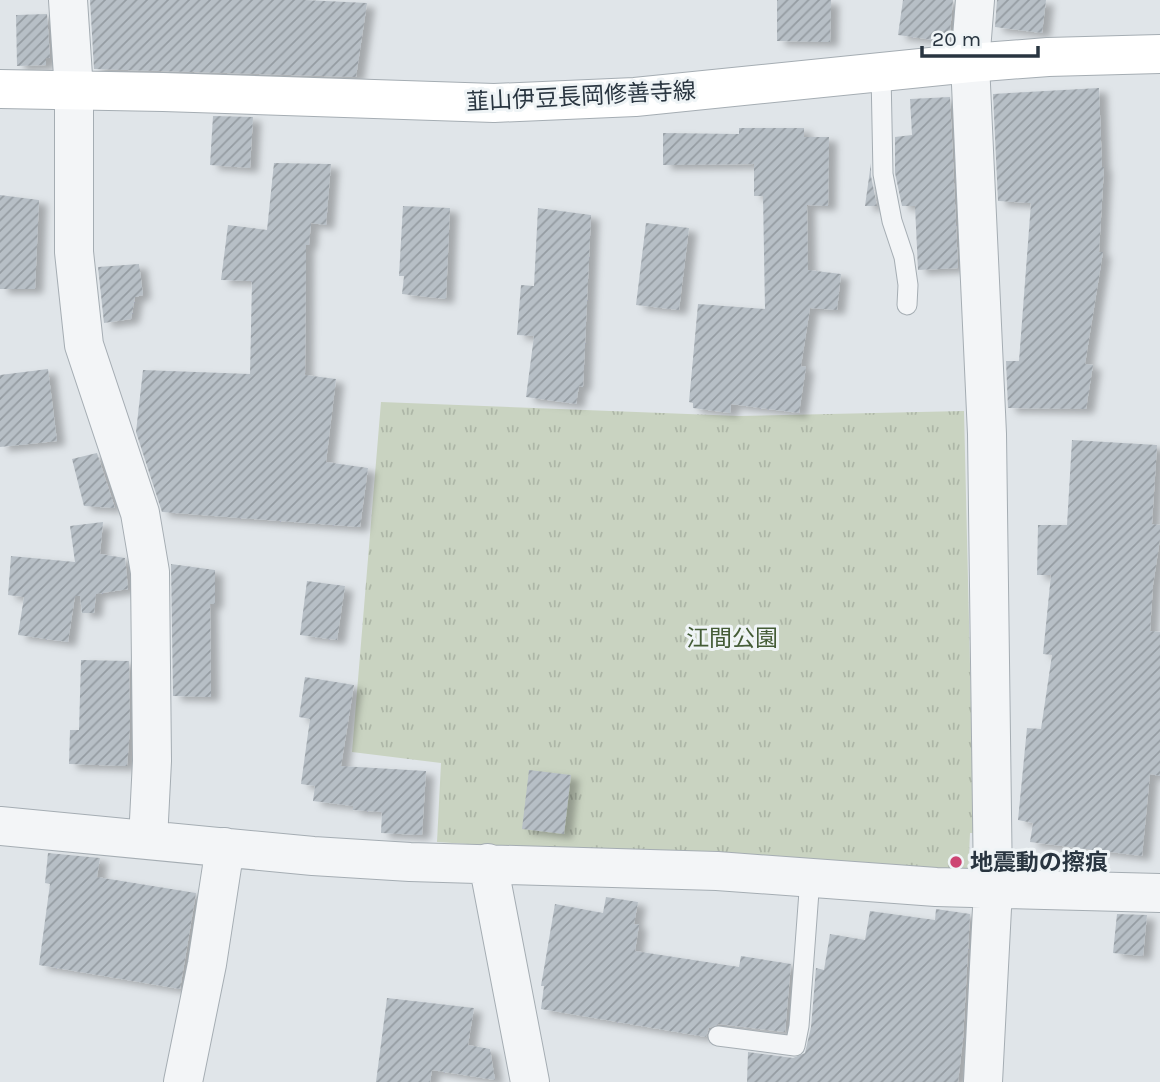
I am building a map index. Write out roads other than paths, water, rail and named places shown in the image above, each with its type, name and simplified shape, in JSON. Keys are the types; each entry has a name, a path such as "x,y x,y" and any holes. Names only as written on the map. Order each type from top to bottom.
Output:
{"main road":[{"name":"韮山伊豆長岡修善寺線","path":"0,89 494,103 635,97 1048,57 1160,54"}],"street":[{"path":"68,0 75,91 74,252 84,345 139,513 150,572 152,761 148,839"},
{"path":"975,0 970,63 987,434 993,890 983,1082"},
{"path":"0,826 327,857 717,871 993,890 1160,893"},
{"path":"183,1082 225,847"},
{"path":"488,863 530,1082"}],"lane":[{"path":"881,73 883,174 892,221 904,257 908,285 907,305"},
{"path":"718,1036 795,1046 799,1026 810,878"}],"place":[{"name":"地震動の擦痕","path":"956,862"}],"park label":[{"name":"江間公園","path":"732,638"}]}
